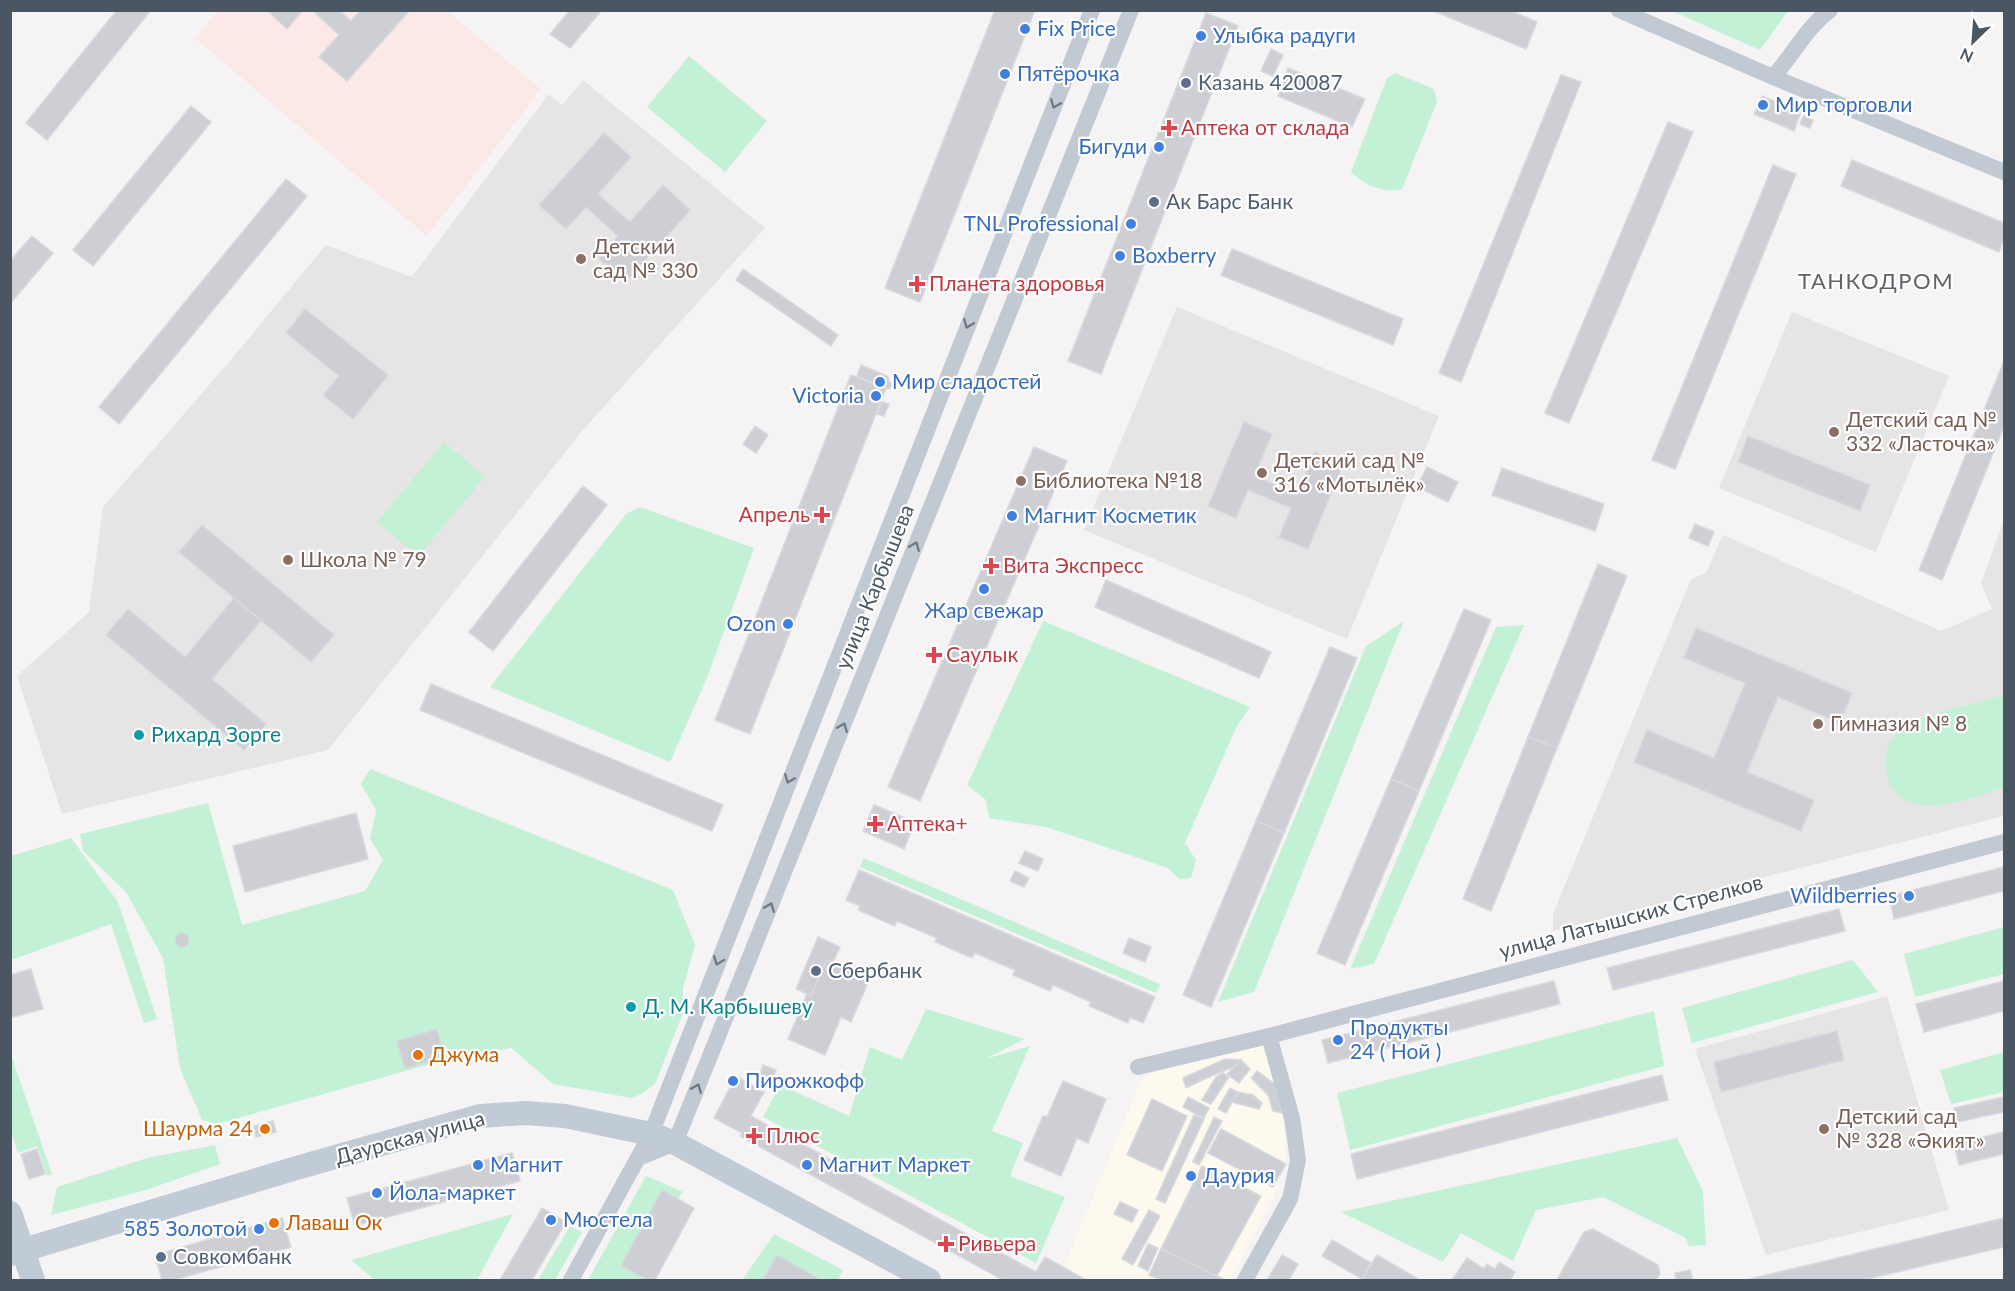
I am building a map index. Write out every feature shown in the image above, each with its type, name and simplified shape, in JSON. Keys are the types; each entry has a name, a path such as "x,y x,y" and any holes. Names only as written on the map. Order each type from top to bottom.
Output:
{"street":[{"name":"улица Карбышева","path":"571,1281 651,1134 1092,10"},
{"name":"улица Карбышева","path":"675,1143 1131,10"},
{"path":"1619,10 1773,77 2004,172"},
{"path":"1773,77 1816,21 1830,10"},
{"name":"улица Латышских Стрелков","path":"1138,1067 1269,1036 2004,842"},
{"path":"1245,1281 1290,1198 1298,1160 1292,1118 1269,1036"},
{"name":"Даурская улица","path":"17,1252 480,1116 526,1113 565,1116 651,1134 675,1143 929,1281"},
{"path":"638,1158 675,1143"},
{"path":"10,1213 17,1252 33,1281"}],"shaded area":[{"path":"218,11 447,11 541,89 427,236 195,38"},
{"name":"Школа № 79","path":"583,80 765,228 583,430 328,750 62,814 17,676 89,612 103,507 230,361 326,245 412,277 549,94 562,105"},
{"name":"Детский сад № 316 «Мотылёк»","path":"1177,307 1439,416 1347,639 1084,530"},
{"name":"Детский сад № 332 «Ласточка»","path":"1792,312 1949,376 1876,552 1719,488"},
{"name":"Гимназия № 8","path":"2004,520 2004,816 1553,931 1553,914 1691,579 1706,573 1723,535 1941,631 1992,609 1981,583"},
{"name":"Детский сад № 328 «Әкият»","path":"1887,996 1949,1210 1766,1255 1695,1049"},
{"name":"Даурия","path":"1264,1043 1284,1119 1286,1155 1274,1197 1229,1280 1086,1280 1064,1267 1141,1081 1159,1067"}],"green space":[{"path":"1672,11 1788,11 1760,50"},
{"path":"689,56 767,121 725,172 647,107"},
{"path":"1395,73 1434,89 1437,102 1402,189 1388,190 1368,184 1351,172 1387,78"},
{"path":"444,442 485,477 418,556 377,522"},
{"path":"640,507 754,548 709,673 670,762 490,687 626,514"},
{"path":"1043,621 1250,707 1237,726 1185,843 1196,860 1191,878 1179,879 1168,868 1046,827 989,818 986,800 967,785"},
{"path":"1404,621 1254,992 1218,1002 1366,646"},
{"path":"1524,625 1374,964 1350,969 1496,627"},
{"path":"2004,695 2004,788 1934,806 1917,805 1902,799 1892,787 1886,767 1889,744 1895,735 1908,724 1922,718"},
{"path":"370,769 673,890 695,945 683,988 683,1013 655,1084 632,1098 553,1084 511,1048 452,1058 217,1124 202,1120 180,1068 163,958 126,892 83,851 80,834 208,803 242,925 365,891 383,860 370,839 376,810 361,784"},
{"path":"71,838 118,902 157,1019 144,1023 111,924 11,960 11,856"},
{"path":"864,858 1160,984 1156,993 860,867"},
{"path":"2004,927 2004,974 1915,997 1904,954"},
{"path":"1853,960 1878,992 1692,1043 1682,1008"},
{"path":"926,1009 1025,1039 985,1059 1030,1046 992,1131 1023,1143 1010,1176 1065,1197 1036,1263 763,1117 780,1085 849,1116 870,1047 902,1060"},
{"path":"1654,1011 1664,1066 1350,1150 1337,1093"},
{"path":"2004,1052 2004,1092 1951,1104 1940,1070"},
{"path":"11,1055 52,1174 47,1176 37,1146 18,1153 11,1132"},
{"path":"1677,1138 1703,1191 1706,1245 1689,1246 1686,1238 1603,1197 1536,1210 1513,1261 1461,1233 1443,1262 1341,1212"},
{"path":"215,1145 220,1164 146,1190 51,1215 57,1187 147,1158"},
{"path":"646,1176 683,1192 678,1199 663,1190 622,1266 648,1280 588,1280"},
{"path":"513,1214 477,1280 375,1280 351,1260"},
{"path":"570,1226 582,1232 555,1280 538,1280"},
{"path":"774,1234 843,1270 838,1280 817,1280 818,1277 777,1256 763,1280 743,1279"}],"building":[{"path":"117,10 151,10 47,140 26,123"},
{"path":"267,10 303,10 287,29"},
{"path":"312,10 339,10 351,21 361,10 410,10 347,81 319,57 339,35"},
{"path":"570,10 602,10 570,48 550,34"},
{"path":"995,10 1035,10 920,302 885,288"},
{"path":"1431,10 1509,10 1537,22 1526,49"},
{"path":"1206,13 1238,26 1101,374 1068,361"},
{"path":"1271,49 1283,55 1273,76 1261,71"},
{"path":"1288,68 1365,99 1352,127 1278,96"},
{"path":"1561,75 1581,82 1461,382 1439,373"},
{"path":"1762,96 1801,112 1794,131 1754,114"},
{"path":"191,106 211,122 93,266 73,250"},
{"path":"1804,115 1813,120 1810,128 1800,124"},
{"path":"1668,122 1693,132 1569,423 1545,413"},
{"path":"604,133 631,157 598,194 630,222 663,185 690,210 626,282 598,258 618,236 586,207 566,229 539,205"},
{"path":"1852,160 2004,223 2004,239 1999,252 1841,186"},
{"path":"1773,165 1796,174 1675,469 1652,460"},
{"path":"286,179 307,196 119,424 99,407"},
{"path":"32,236 53,253 10,304 10,261"},
{"path":"1232,249 1403,319 1393,345 1221,275"},
{"path":"743,269 838,335 831,346 736,280"},
{"path":"305,309 388,375 353,419 323,395 339,376 286,333"},
{"path":"2004,361 2004,426 1942,580 1919,570"},
{"name":"Мир сладостей","path":"861,365 887,376 892,387 888,389 857,376"},
{"path":"851,375 886,388 750,734 715,720"},
{"path":"882,402 889,404 884,416 877,414"},
{"path":"1244,422 1272,434 1254,476 1297,494 1315,452 1343,465 1308,549 1279,537 1291,508 1248,490 1236,518 1208,506"},
{"path":"755,426 768,435 756,453 743,444"},
{"path":"1748,436 1870,485 1860,511 1738,462"},
{"path":"1034,447 1067,461 920,801 888,787"},
{"path":"1427,467 1458,482 1448,502 1417,487"},
{"path":"1502,468 1604,504 1595,531 1492,495"},
{"path":"583,486 607,505 493,651 469,632"},
{"path":"1695,524 1714,532 1708,546 1689,538"},
{"path":"202,525 334,635 311,662 179,552"},
{"path":"1598,564 1627,576 1557,748 1528,737"},
{"path":"1106,580 1271,652 1259,678 1095,607"},
{"path":"234,598 261,621 212,679 266,724 244,750 106,635 128,609 185,657"},
{"path":"1464,609 1491,620 1419,791 1391,779"},
{"path":"1696,628 1852,693 1840,723 1778,697 1747,772 1814,800 1801,831 1634,762 1647,730 1714,758 1745,683 1684,658"},
{"path":"1330,647 1357,658 1284,833 1256,821"},
{"path":"431,684 723,805 712,831 420,710"},
{"path":"1528,737 1557,748 1491,911 1463,899"},
{"path":"1391,779 1419,791 1345,965 1317,953"},
{"path":"874,805 915,822 904,849 863,831"},
{"path":"356,813 368,859 245,892 233,846"},
{"path":"1256,821 1284,833 1211,1007 1183,995"},
{"path":"1025,851 1043,859 1038,871 1019,863"},
{"path":"2004,867 2004,891 1894,919 1889,896"},
{"path":"859,870 1155,997 1143,1023 1130,1017 1128,1023 1089,1006 1091,1002 1053,985 1050,991 1013,975 1015,970 975,953 972,958 935,942 937,938 897,921 895,926 858,910 860,906 846,900"},
{"path":"1015,871 1029,878 1024,887 1010,881"},
{"path":"1839,909 1845,931 1613,990 1607,968"},
{"path":"182,933 187,935 189,940 187,945 182,947 177,945 175,940 177,935"},
{"path":"818,937 840,947 833,962 827,960 811,996 796,989"},
{"path":"1129,938 1151,947 1145,962 1123,953"},
{"path":"827,960 870,978 851,1022 841,1017 825,1055 788,1039 807,994 811,996"},
{"path":"31,969 43,1009 10,1018 10,975"},
{"path":"1554,981 1560,1004 1328,1063 1322,1040"},
{"path":"2004,981 2004,1011 1924,1032 1916,1004"},
{"path":"437,1029 445,1057 405,1068 397,1041"},
{"path":"1837,1031 1844,1060 1721,1092 1714,1062"},
{"path":"1225,1059 1241,1060 1234,1067 1186,1088 1183,1078"},
{"path":"1241,1060 1250,1069 1239,1083 1227,1074"},
{"path":"763,1065 776,1070 772,1081 759,1076"},
{"path":"1257,1071 1275,1084 1282,1113 1273,1111 1268,1095 1251,1078"},
{"path":"1223,1073 1229,1077 1211,1104 1202,1100 1216,1077"},
{"path":"1662,1075 1668,1100 1357,1179 1351,1154"},
{"path":"736,1076 764,1092 751,1116 1036,1272 1045,1257 1086,1280 1003,1280 740,1136 742,1133 714,1118"},
{"path":"1063,1081 1106,1099 1088,1143 1077,1138 1061,1176 1024,1160 1043,1116 1047,1117"},
{"path":"1230,1088 1238,1092 1226,1113 1218,1109"},
{"path":"1238,1092 1253,1095 1262,1103 1259,1109 1232,1102"},
{"path":"1188,1097 1209,1108 1204,1118 1183,1107"},
{"path":"2004,1097 2004,1112 1957,1122 1954,1108"},
{"path":"1152,1099 1187,1116 1162,1171 1127,1155"},
{"path":"1194,1115 1204,1119 1165,1203 1156,1199"},
{"path":"1214,1117 1222,1121 1199,1165 1193,1162"},
{"path":"273,1121 276,1132 256,1137 254,1126"},
{"path":"1221,1129 1286,1164 1273,1187 1208,1153"},
{"path":"2004,1132 2004,1154 1959,1165 1954,1144"},
{"path":"37,1149 45,1174 29,1179 21,1154"},
{"path":"512,1153 520,1181 355,1226 347,1198"},
{"path":"1202,1166 1261,1196 1217,1276 1161,1249"},
{"path":"662,1190 694,1208 655,1280 648,1280 621,1266"},
{"path":"1120,1202 1138,1210 1132,1222 1114,1214"},
{"path":"542,1208 566,1222 532,1280 500,1280"},
{"path":"1149,1210 1160,1216 1133,1265 1122,1259"},
{"path":"282,1218 291,1247 174,1280 162,1280 155,1255"},
{"path":"2004,1218 2004,1247 1863,1280 1746,1280"},
{"path":"1593,1229 1658,1265 1660,1274 1656,1280 1557,1280 1584,1232"},
{"path":"1332,1240 1371,1263 1362,1279 1322,1256"},
{"path":"1148,1244 1158,1248 1148,1271 1138,1266"},
{"path":"1161,1249 1225,1280 1161,1280 1149,1275"},
{"path":"777,1255 818,1278 817,1280 763,1280"},
{"path":"1282,1255 1298,1264 1289,1280 1267,1280"},
{"path":"1377,1255 1420,1280 1362,1280"},
{"path":"1467,1258 1484,1269 1487,1264 1495,1269 1499,1262 1515,1272 1510,1280 1452,1280"},
{"path":"1690,1270 1693,1280 1676,1280 1675,1273"}],"place":[{"name":"Fix Price","path":"1025,29"},
{"name":"Улыбка радуги","path":"1201,36"},
{"name":"Пятёрочка","path":"1005,74"},
{"name":"Казань 420087","path":"1186,83"},
{"name":"Мир торговли","path":"1763,105"},
{"name":"Аптека от склада","path":"1169,128"},
{"name":"Бигуди","path":"1159,147"},
{"name":"Ак Барс Банк","path":"1154,202"},
{"name":"TNL Professional","path":"1131,224"},
{"name":"Boxberry","path":"1120,256"},
{"name":"Детский сад № 330","path":"581,259"},
{"name":"Планета здоровья","path":"917,284"},
{"name":"Мир сладостей","path":"880,382"},
{"name":"Victoria","path":"876,396"},
{"name":"Детский сад № 332 «Ласточка»","path":"1834,432"},
{"name":"Детский сад № 316 «Мотылёк»","path":"1262,473"},
{"name":"Библиотека №18","path":"1021,481"},
{"name":"Апрель","path":"822,515"},
{"name":"Магнит Косметик","path":"1012,516"},
{"name":"Школа № 79","path":"288,560"},
{"name":"Вита Экспресс","path":"991,566"},
{"name":"Жар свежар","path":"984,589"},
{"name":"Ozon","path":"788,624"},
{"name":"Саулык","path":"934,655"},
{"name":"Гимназия № 8","path":"1818,724"},
{"name":"Рихард Зорге","path":"139,735"},
{"name":"Аптека+","path":"875,824"},
{"name":"Wildberries","path":"1909,896"},
{"name":"Сбербанк","path":"816,971"},
{"name":"Д. М. Карбышеву","path":"631,1007"},
{"name":"Продукты 24 ( Ной )","path":"1338,1040"},
{"name":"Джума","path":"418,1055"},
{"name":"Пирожкофф","path":"733,1081"},
{"name":"Шаурма 24","path":"265,1129"},
{"name":"Детский сад № 328 «Әкият»","path":"1824,1129"},
{"name":"Плюс","path":"754,1136"},
{"name":"Магнит","path":"478,1165"},
{"name":"Магнит Маркет","path":"807,1165"},
{"name":"Даурия","path":"1191,1176"},
{"name":"Йола-маркет","path":"377,1193"},
{"name":"Мюстела","path":"551,1220"},
{"name":"Лаваш Ок","path":"274,1223"},
{"name":"585 Золотой","path":"259,1229"},
{"name":"Ривьера","path":"946,1244"},
{"name":"Совкомбанк","path":"161,1257"}],"district":[{"name":"ТАНКОДРОМ","path":"1876,281"}]}
